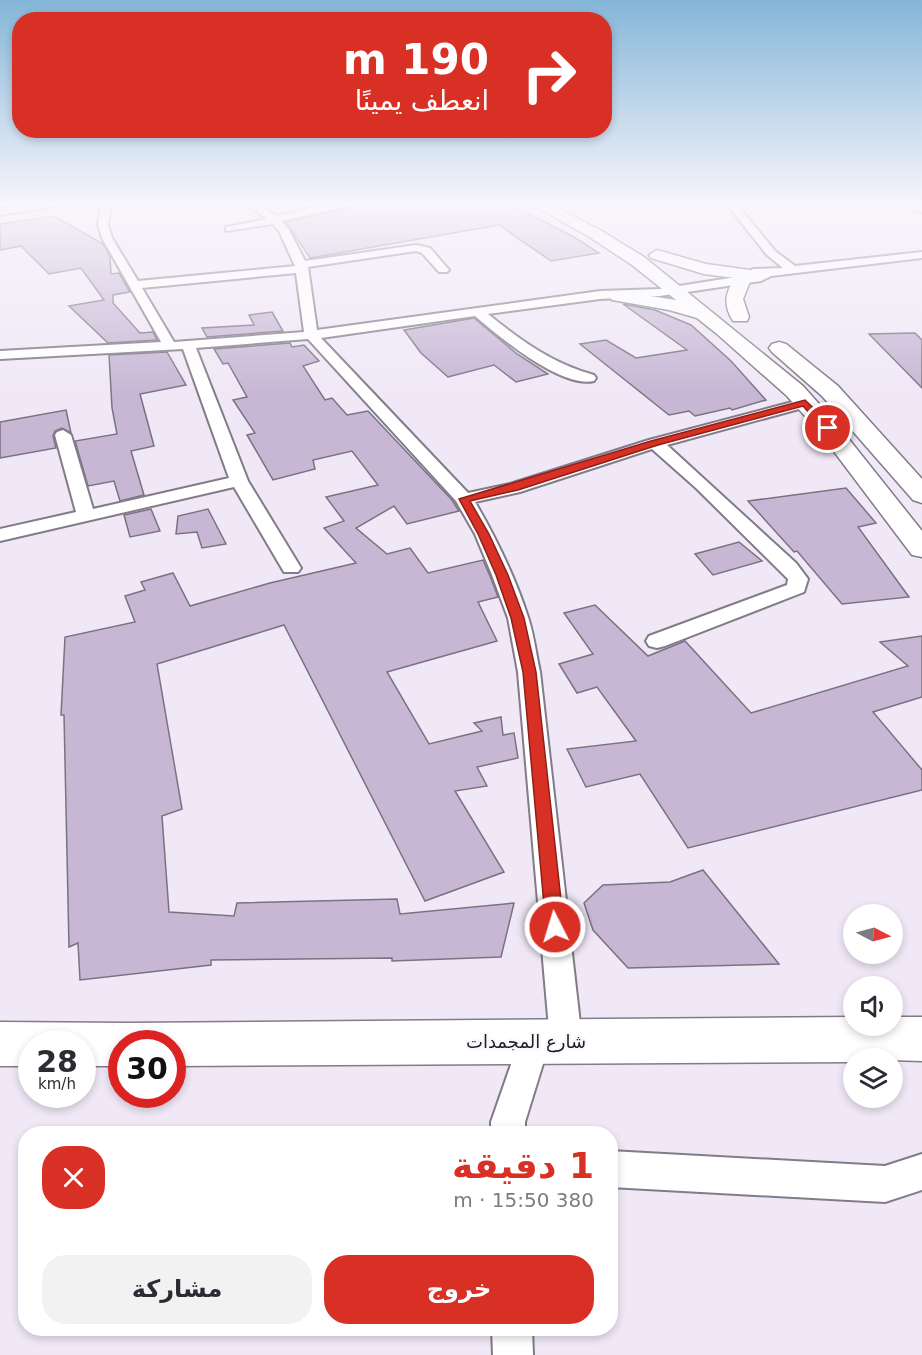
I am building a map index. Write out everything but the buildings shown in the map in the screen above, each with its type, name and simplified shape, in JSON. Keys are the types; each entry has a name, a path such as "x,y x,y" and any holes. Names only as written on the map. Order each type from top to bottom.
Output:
{"main road":[{"path":"610,294 641,265"},
{"path":"654,265 670,286 732,324"},
{"path":"662,265 696,283 835,436 922,549"},
{"path":"685,265 747,276 733,295 732,324"},
{"path":"610,294 673,305 762,335 830,391 922,495"},
{"name":"شارع المجمدات","path":"186,1044 550,1041 920,1047"},
{"path":"0,1044 108,1044"}],"street":[{"path":"124,265 146,306 179,346 239,481 291,568"},
{"path":"136,285 316,265"},
{"path":"439,265 443,270"},
{"path":"747,276 761,265"},
{"path":"788,265 793,270"},
{"path":"800,265 807,269"},
{"path":"0,355 179,346 311,335 837,265"},
{"path":"302,267 311,335 464,499 484,534 518,618 530,672 550,1041 508,1126"},
{"path":"478,312 534,356 556,368 589,378"},
{"path":"464,499 514,488 655,443 805,403"},
{"path":"63,435 86,516"},
{"path":"655,443 702,484 798,579 797,588 657,640"},
{"path":"0,535 239,481"},
{"path":"618,1169 885,1184 922,1172"},
{"path":"512,1336 513,1355"}],"route":[{"path":"555,927 530,672 518,618 502,575 484,534 464,499 514,488 655,443 805,403 828,428"}]}
